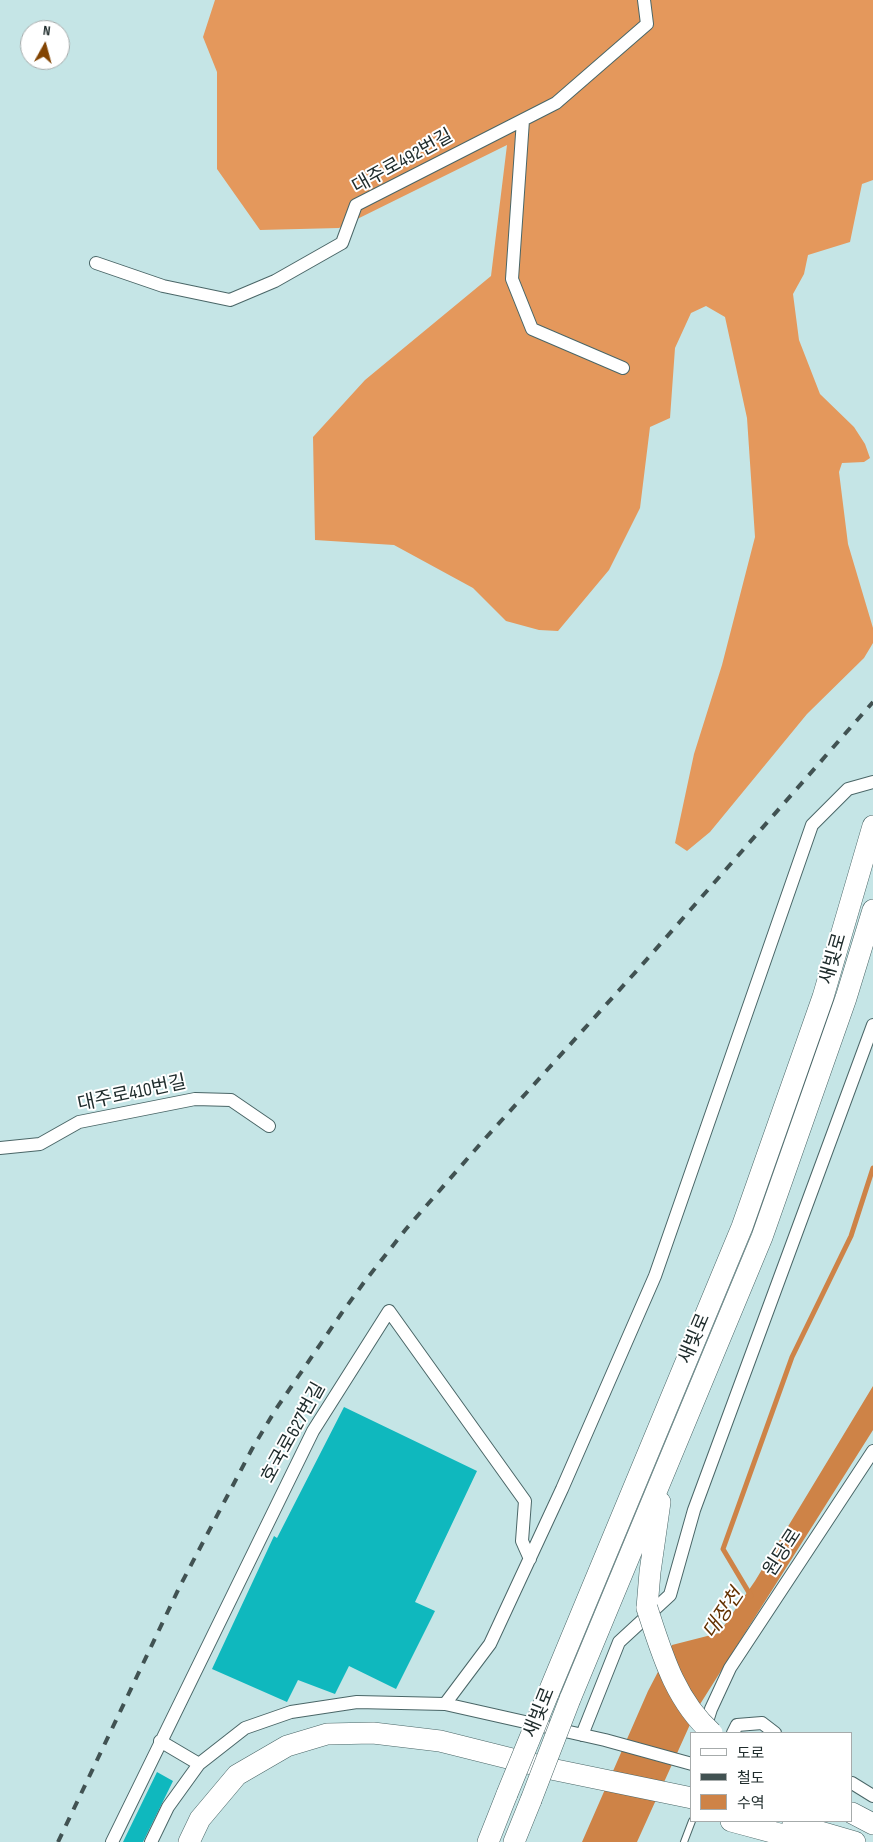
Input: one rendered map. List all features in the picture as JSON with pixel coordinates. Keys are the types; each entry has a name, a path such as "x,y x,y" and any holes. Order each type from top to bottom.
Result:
{"highway":[{"name":"새빛로","path":"488,1842 742,1227 823,997 873,826"},
{"name":"새빛로","path":"514,1842 570,1699 762,1237 846,998 873,910"},
{"path":"665,1469 650,1572 647,1608 664,1661 680,1695 703,1725 711,1732"},
{"path":"189,1842 200,1819 237,1776 287,1746 327,1734 373,1733 440,1741 555,1775 690,1811"},
{"path":"201,1842 208,1827 246,1785 290,1760 323,1748 372,1745 439,1753 690,1798"},
{"path":"853,1814 873,1824"},
{"path":"735,1822 809,1842"},
{"path":"785,1822 855,1842"}],"street":[{"name":"대주로492번길","path":"96,264 163,286 230,300 274,281 342,243 356,205 556,103 647,24 644,0"},
{"path":"523,120 512,278 532,329 623,368"},
{"path":"445,1704 490,1644 562,1490 655,1276 812,825 848,789 873,782"},
{"path":"582,1735 619,1642 670,1594 697,1501 873,1025"},
{"name":"대주로410번길","path":"0,1148 40,1144 79,1122 195,1099 231,1100 269,1126"},
{"name":"호국로627번길","path":"112,1842 313,1431 389,1311 525,1501 522,1541 530,1559"},
{"name":"원당로","path":"703,1732 711,1709 730,1668 873,1450"},
{"path":"151,1842 168,1807 199,1764 245,1728 291,1712 357,1702 445,1704 605,1740 688,1762"},
{"path":"733,1732 737,1724 762,1723 774,1732"},
{"path":"160,1741 199,1764"},
{"path":"853,1784 873,1796"}],"lane":[{"path":"684,1842 692,1822"}],"shaded area":[{"path":"215,0 873,0 873,180 862,184 850,242 808,255 804,274 793,294 799,340 820,394 854,427 865,444 870,458 864,462 842,463 839,472 848,544 873,628 873,643 864,658 807,714 710,832 687,851 675,843 694,754 722,665 755,537 747,418 725,317 706,306 691,313 675,348 670,418 650,427 640,508 609,570 558,631 539,630 506,621 473,588 394,545 315,540 313,437 365,380 491,276 507,145 339,228 260,230 217,169 217,72 203,37"}],"water":[{"path":"873,1386 873,1430 697,1709 637,1842 582,1842 648,1691 672,1645 719,1633 755,1581"}],"building":[{"path":"344,1407 477,1471 415,1602 435,1611 396,1689 349,1666 335,1694 298,1680 287,1702 212,1669 274,1536 277,1538"},
{"path":"157,1772 173,1781 143,1842 123,1842"}],"waterway":[{"name":"대장천","path":"751,1596 723,1549 792,1357 851,1236 873,1168"}],"railway":[{"path":"58,1842 180,1586 252,1449 276,1409 341,1314 406,1229 873,702"}]}
